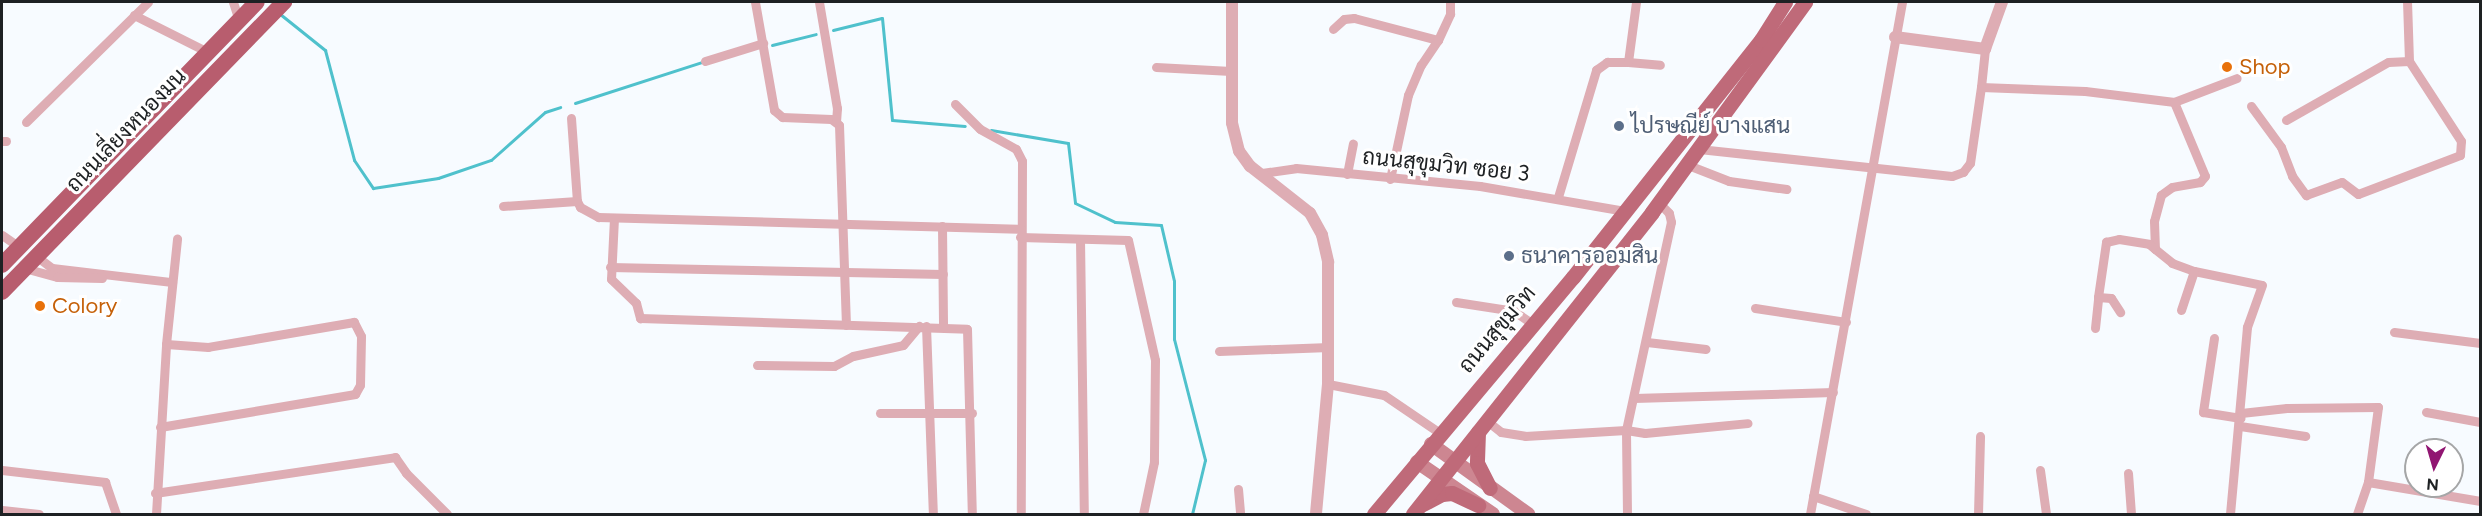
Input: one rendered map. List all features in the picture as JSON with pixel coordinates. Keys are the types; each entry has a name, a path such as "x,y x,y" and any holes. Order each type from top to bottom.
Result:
{"highway":[{"name":"ถนนเลี่ยงหนองมน","path":"2,292 284,2"},
{"name":"ถนนเลี่ยงหนองมน","path":"2,265 248,11"}],"main road":[{"name":"ถนนสุขุมวิท","path":"1374,514 1625,211 1761,40 1785,2"},
{"path":"1416,510 1659,203 1805,2"},
{"path":"1482,426 1477,463 1490,488"},
{"path":"1435,438 1453,462 1528,514"},
{"path":"1417,462 1493,514"},
{"path":"1416,510 1442,494 1452,493 1478,505"}],"street":[{"path":"26,122 148,2"},
{"path":"233,2 248,11"},
{"path":"755,2 778,114 836,122"},
{"path":"819,2 837,108 836,122 840,131 846,325"},
{"path":"1232,2 1232,123 1239,152 1250,166 1262,173 1310,213 1322,235 1328,262 1328,384 1316,514"},
{"path":"1390,179 1408,95 1421,65 1438,40 1450,14 1450,2"},
{"path":"1628,62 1636,2"},
{"path":"1810,514 1902,2"},
{"path":"1699,148 1952,176 1963,172 1970,163 1985,49 2002,2"},
{"path":"2252,106 2281,147 2301,192 2311,195 2342,182 2358,194 2460,155 2461,141 2409,61 2407,2"},
{"path":"134,15 208,52"},
{"path":"1333,29 1344,19 1354,18 1438,40"},
{"path":"1895,37 1985,49"},
{"path":"705,61 763,43"},
{"path":"2286,120 2388,62 2409,61"},
{"path":"1558,197 1596,70 1607,62 1660,65"},
{"path":"1156,67 1231,71"},
{"path":"1981,87 2085,92 2174,102 2237,78"},
{"path":"2155,249 2154,220 2161,195 2172,187 2200,182 2205,176 2174,102"},
{"path":"955,104 980,129 1016,149 1022,160 1021,514"},
{"path":"572,118 577,201 588,213 614,218 942,226 1080,239 1128,240 1137,265 1155,360 1154,462 1143,514"},
{"path":"1347,174 1353,144"},
{"path":"1688,165 1729,182 1786,189"},
{"name":"ถนนสุขุมวิท ซอย 3","path":"1262,173 1296,168 1558,197 1625,211"},
{"path":"503,206 577,201"},
{"path":"1627,514 1626,430 1647,342 1671,222 1669,213 1659,203"},
{"path":"614,218 611,279 636,303 640,318 943,326 962,327 969,332 972,514"},
{"path":"942,226 943,326"},
{"path":"2,235 19,247"},
{"path":"156,514 155,494 166,344 177,239"},
{"path":"1080,239 1084,514"},
{"path":"2095,328 2106,242 2119,239 2149,244 2172,263 2194,271 2262,285 2247,327 2241,419 2230,514"},
{"path":"36,256 52,268 116,278"},
{"path":"610,267 943,274"},
{"path":"24,268 57,277 172,282"},
{"path":"2181,310 2194,271"},
{"path":"2098,297 2111,298 2120,312"},
{"path":"1456,302 1514,311 1531,323"},
{"path":"1755,308 1846,322"},
{"path":"160,427 355,394 360,385 361,336 354,322 208,347 166,344"},
{"path":"757,364 834,366 853,356 903,345 923,326"},
{"path":"923,326 933,514"},
{"path":"2394,332 2481,343"},
{"path":"2214,338 2203,412 2241,419 2305,436"},
{"path":"1647,342 1706,349"},
{"path":"1219,351 1329,347"},
{"path":"1328,384 1384,395 1435,438"},
{"path":"1634,399 1833,392"},
{"path":"2241,419 2287,408 2378,407 2368,482 2357,514"},
{"path":"2426,412 2481,422"},
{"path":"880,413 972,413"},
{"path":"1482,426 1519,436 1626,430 1646,433 1748,423"},
{"path":"1977,514 1980,436"},
{"path":"155,494 395,457 406,473 446,514"},
{"path":"2,470 105,482 116,514"},
{"path":"2040,470 2046,514"},
{"path":"2128,473 2131,514"},
{"path":"2368,482 2481,501"},
{"path":"1238,489 1240,514"},
{"path":"1813,496 1866,514"},
{"path":"2,510 39,514"}],"waterway":[{"path":"280,14 325,50 354,160 373,188 438,178 491,160 545,112 560,107"},
{"path":"833,30 882,18 892,120 965,126"},
{"path":"772,45 816,34"},
{"path":"575,103 702,62"},
{"path":"991,130 1068,143 1075,203 1115,222 1161,225 1174,281 1174,339 1205,460 1192,514"}],"place":[{"name":"Shop","path":"2227,67"},
{"name":"ไปรษณีย์ บางแสน","path":"1619,126"},
{"name":"ธนาคารออมสิน","path":"1509,256"},
{"name":"Colory","path":"40,306"}]}
